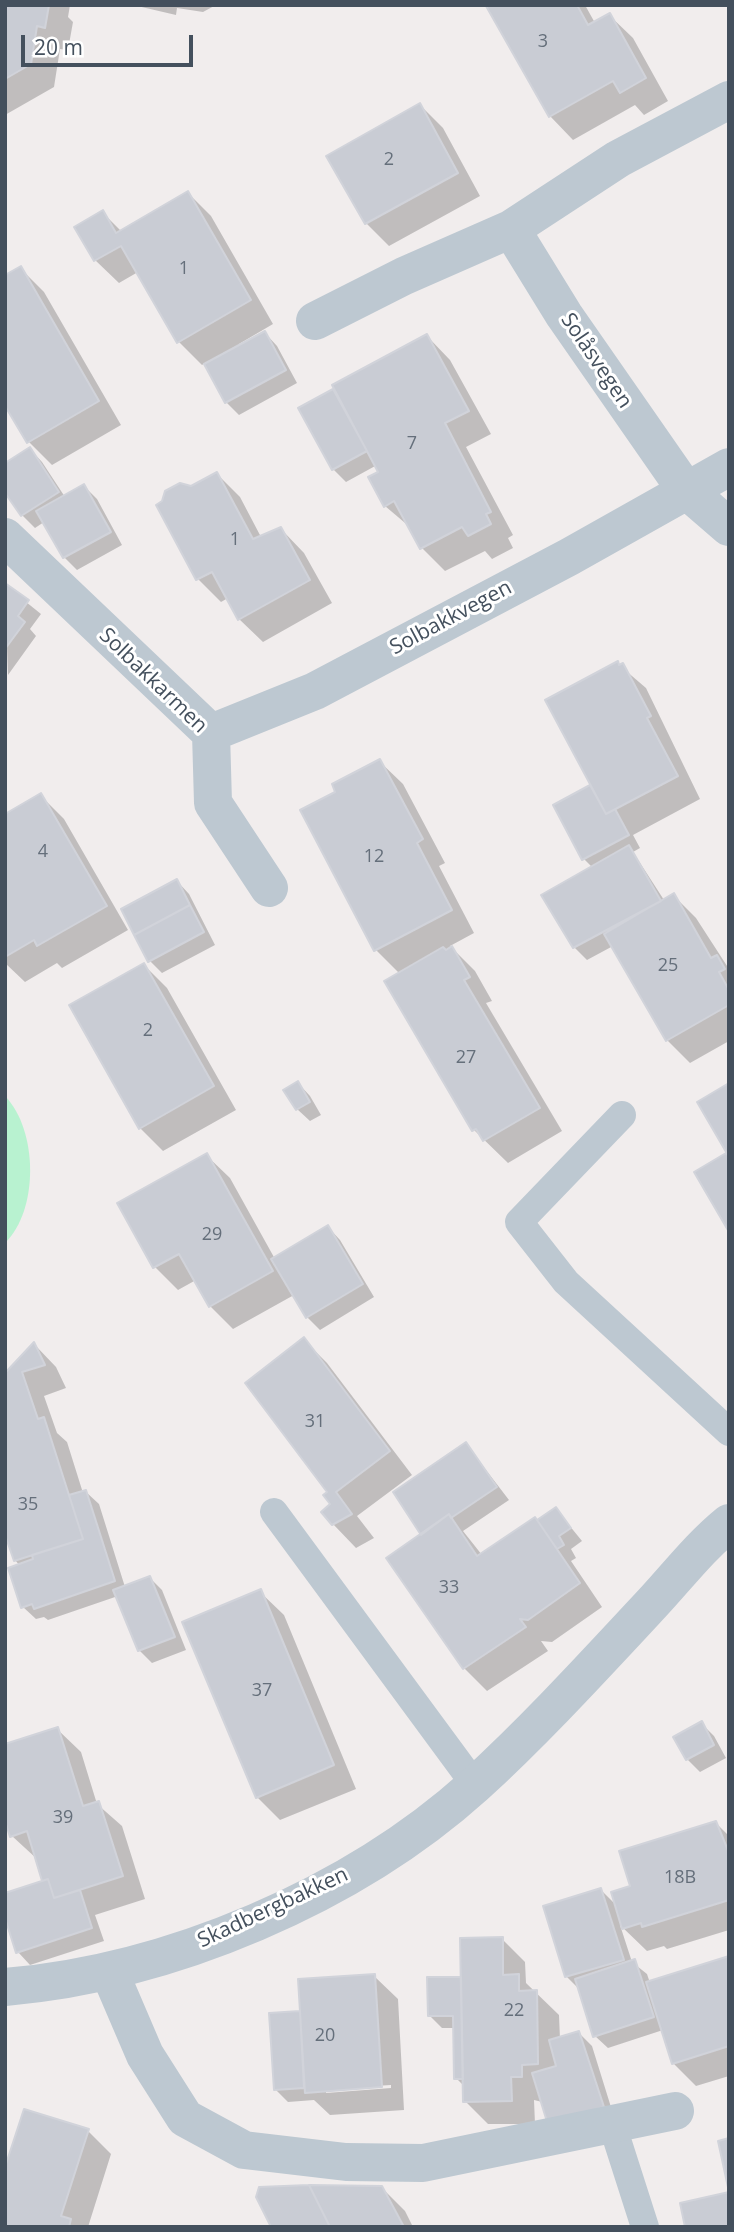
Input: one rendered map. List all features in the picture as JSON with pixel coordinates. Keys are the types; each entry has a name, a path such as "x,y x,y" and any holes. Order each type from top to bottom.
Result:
{"street":[{"path":"315,321 404,276 511,229 618,159 729,100"},
{"name":"Solåsvegen","path":"511,229 564,315 685,489"},
{"name":"Solbakkvegen","path":"211,733 315,691 569,557 685,489 729,467"},
{"path":"685,489 729,527"},
{"name":"Solbakkarmen","path":"5,537 211,733 213,803 269,888"},
{"name":"Skadbergbakken","path":"5,1987 109,1971 219,1937 314,1893 404,1844 475,1785 729,1523"},
{"path":"109,1971 145,2055 185,2118 244,2150 346,2162 423,2163 675,2111"}],"lane":[{"path":"622,1115 519,1222 566,1282 729,1432"},
{"path":"274,1512 475,1785"},
{"path":"612,2124 645,2227"}],"green space":[{"path":"5,1096 24,1129 30,1170 24,1211 16,1229 5,1243"}],"building":[{"path":"5,5 49,5 45,28 37,26 31,64 5,79"},
{"path":"577,5 588,25 610,13 646,78 620,93 613,81 549,117 486,6"},
{"path":"420,103 458,173 365,224 326,156"},
{"path":"188,191 251,300 177,343 121,246 94,261 74,227 103,210 116,233"},
{"path":"21,266 99,401 27,443 5,406 5,275"},
{"path":"265,331 286,370 225,403 204,364"},
{"path":"427,334 469,411 445,423 491,512 486,514 491,524 468,536 462,527 420,549 394,501 384,507 368,477 378,472 332,385"},
{"path":"333,389 367,451 332,470 298,408"},
{"path":"30,447 59,492 21,516 5,493 5,463"},
{"path":"217,472 253,539 281,527 310,580 238,620 212,572 196,580 156,505 162,501 165,491 180,483 191,486"},
{"path":"84,484 111,532 63,558 36,511"},
{"path":"5,583 29,600 18,616 25,622 5,649"},
{"path":"618,661 619,665 623,663 651,716 647,718 678,776 606,814 545,700"},
{"path":"380,759 423,839 417,843 452,910 374,951 300,810 335,792 332,784"},
{"path":"590,785 606,814 615,809 629,835 582,860 553,805"},
{"path":"41,793 107,906 37,946 34,940 5,957 5,814"},
{"path":"629,845 661,901 573,948 541,895"},
{"path":"177,879 190,905 134,935 121,909"},
{"path":"674,893 711,958 717,955 725,969 719,972 729,990 729,1005 666,1041 604,934"},
{"path":"190,905 204,932 148,962 134,935"},
{"path":"452,946 470,977 464,980 540,1108 483,1141 476,1129 472,1131 384,981 443,947 446,950"},
{"path":"144,963 214,1086 139,1129 69,1005"},
{"path":"298,1081 310,1102 296,1110 283,1090"},
{"path":"729,1083 729,1157 697,1102"},
{"path":"207,1153 273,1271 209,1307 179,1254 153,1268 117,1203"},
{"path":"726,1153 729,1157 729,1232 694,1172"},
{"path":"328,1225 363,1284 306,1318 271,1259"},
{"path":"304,1337 390,1451 336,1492 352,1514 332,1525 321,1512 330,1504 323,1495 327,1492 245,1383"},
{"path":"34,1342 45,1365 22,1372 38,1419 44,1417 83,1539 14,1561 5,1535 5,1373"},
{"path":"466,1442 497,1487 451,1518 449,1514 421,1535 393,1492"},
{"path":"86,1490 115,1581 34,1609 32,1604 21,1608 8,1568 33,1559 32,1555 83,1539 69,1495"},
{"path":"556,1507 571,1528 559,1536 564,1545 557,1549 537,1520"},
{"path":"449,1514 477,1556 535,1517 580,1583 528,1620 520,1619 526,1627 463,1669 386,1558"},
{"path":"150,1576 175,1637 138,1651 113,1590"},
{"path":"261,1589 334,1765 256,1798 182,1622"},
{"path":"702,1721 714,1745 686,1760 673,1737"},
{"path":"58,1727 83,1806 99,1801 123,1876 54,1898 48,1879 42,1881 27,1831 10,1837 5,1821 5,1744"},
{"path":"716,1821 729,1853 729,1900 642,1927 641,1923 622,1929 611,1892 630,1886 619,1851"},
{"path":"48,1879 54,1898 80,1890 92,1928 16,1953 5,1918 5,1893"},
{"path":"601,1888 624,1960 565,1977 543,1906"},
{"path":"503,1937 503,1975 519,1974 519,1991 537,1990 538,2064 522,2065 522,2077 511,2077 512,2101 463,2102 460,1938"},
{"path":"729,1956 729,2046 672,2064 646,1982"},
{"path":"635,1959 654,2017 593,2037 575,1979"},
{"path":"375,1974 382,2087 305,2093 298,1979"},
{"path":"427,1977 461,1977 463,2079 454,2079 453,2016 428,2016"},
{"path":"300,2011 304,2088 274,2090 269,2013"},
{"path":"579,2031 604,2107 548,2125 532,2073 556,2066 549,2040"},
{"path":"24,2109 89,2129 61,2216 71,2219 69,2227 5,2227 5,2167"},
{"path":"729,2138 729,2192 718,2141"},
{"path":"309,2185 382,2186 404,2227 330,2227"},
{"path":"309,2185 330,2227 271,2227 256,2197 259,2187"},
{"path":"729,2192 729,2227 685,2227 680,2203"}]}
